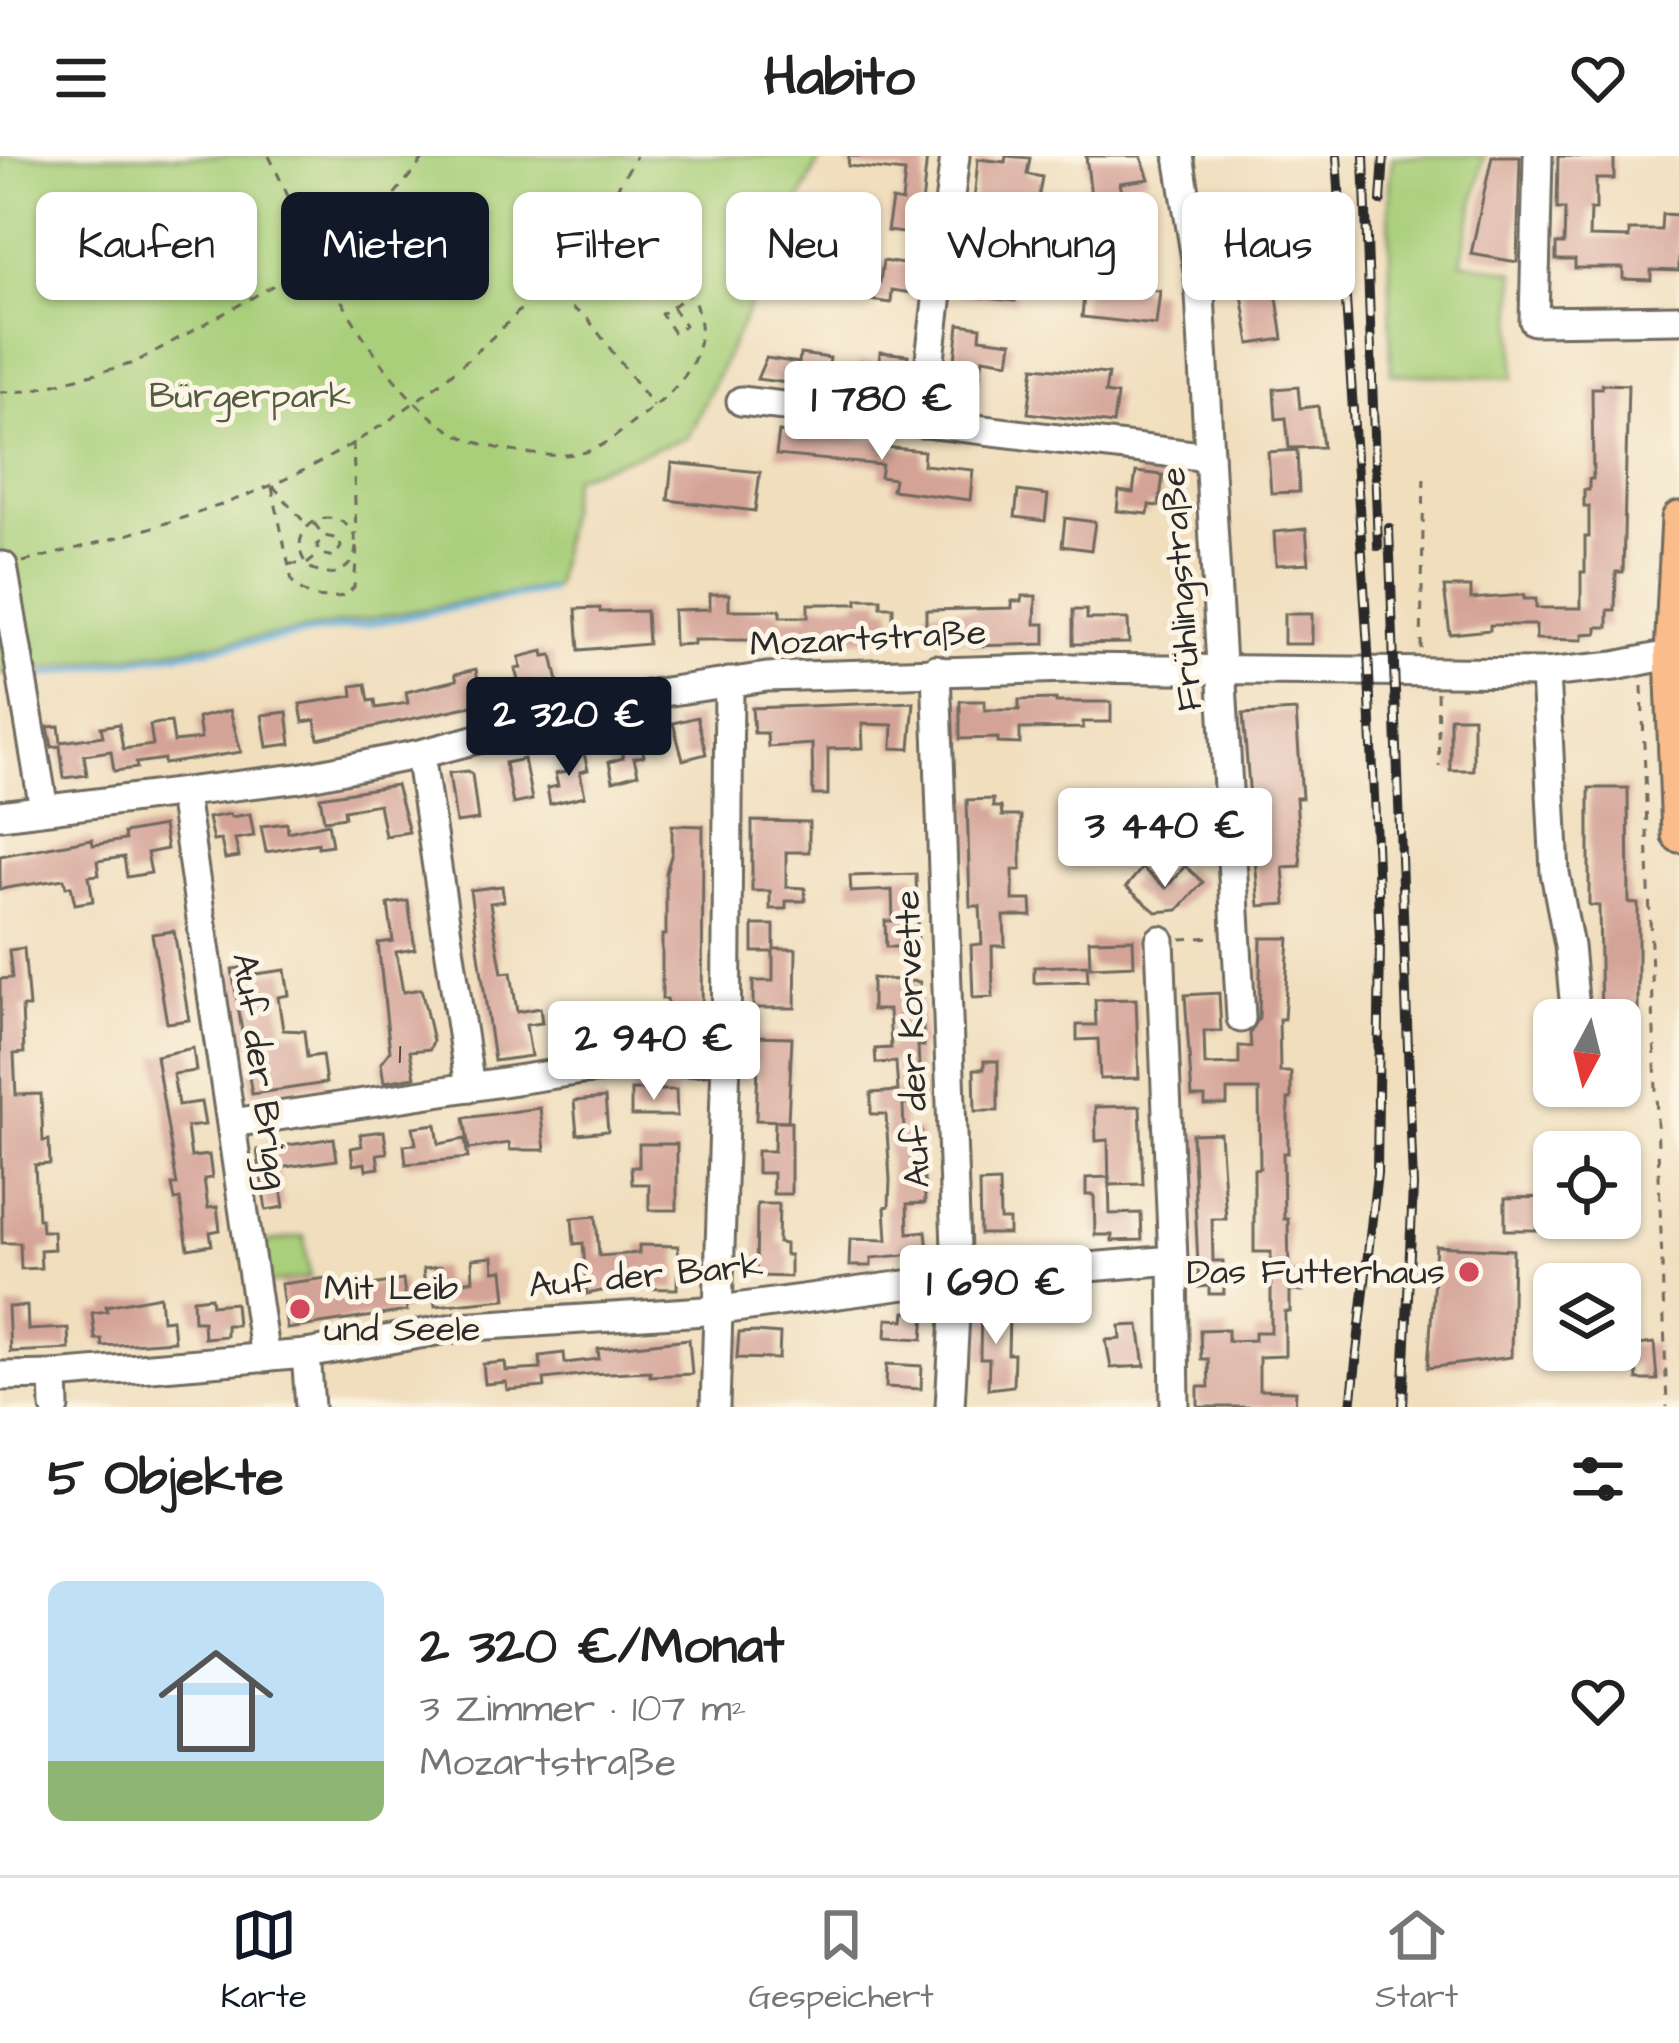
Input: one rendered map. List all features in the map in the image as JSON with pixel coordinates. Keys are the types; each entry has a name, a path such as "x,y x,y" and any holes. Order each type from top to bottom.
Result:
{"main road":[{"path":"1679,519 1664,656 1679,835"}],"street":[{"path":"922,423 955,156"},
{"name":"Frühlingstraße","path":"1179,156 1199,277 1241,1018"},
{"path":"1538,156 1534,321 1679,319"},
{"path":"741,401 1209,457"},
{"path":"2,566 44,809"},
{"name":"Mozartstraße","path":"0,815 183,795 420,754 651,694 814,673 936,669 1545,673 1664,656"},
{"name":"Auf der Korvette","path":"936,669 957,1278 950,1407"},
{"path":"1545,673 1555,873 1570,946 1574,999"},
{"path":"715,1407 726,1058 729,682"},
{"path":"420,754 470,1087"},
{"name":"Auf der Brigg","path":"183,795 265,1358"},
{"path":"1160,940 1175,1407"},
{"path":"232,1123 581,1070 726,1058"},
{"name":"Auf der Bark","path":"0,1376 306,1354 459,1327 720,1310 957,1278 1173,1260"},
{"path":"306,1354 310,1407"},
{"path":"54,1375 55,1407"}],"path":[{"path":"269,156 287,192"},
{"path":"396,192 426,156"},
{"path":"617,192 636,156"},
{"path":"0,392 29,391 134,363 281,281"},
{"path":"343,300 362,334 414,403 456,434 506,449 562,454 587,451 655,407 682,382 699,348 701,320 691,300"},
{"path":"2,566 161,526 272,485 414,403 508,324 529,300"},
{"path":"562,300 588,319 655,407"},
{"path":"671,307 681,300"},
{"path":"272,485 292,581 313,598 345,596 354,587 356,551 353,440"},
{"path":"1424,471 1429,672 1439,766"},
{"path":"272,485 323,536 339,539"},
{"path":"307,564 300,542 310,524 333,518 353,532 356,540"},
{"path":"332,535 333,518"},
{"path":"339,539 353,532"},
{"path":"323,536 317,545 326,559 340,551 356,551"},
{"path":"339,539 340,551"},
{"path":"288,564 307,564 325,574 343,570 356,551"},
{"path":"307,564 319,554"},
{"path":"334,557 343,570"},
{"path":"325,574 326,559"},
{"path":"1664,656 1666,1407"},
{"path":"1160,940 1239,936"}],"green space":[{"name":"Bürgerpark","path":"0,156 821,156 804,192 726,192 726,300 753,300 688,437 572,477 555,586 281,634 0,675"},
{"path":"1393,156 1484,156 1461,262 1515,272 1514,378 1391,374 1389,183"},
{"path":"304,1236 310,1277 266,1284 260,1243"}],"building":[{"path":"849,156 927,156 923,192 905,192 905,233 887,231 892,200 902,202 905,172 848,166"},
{"path":"1006,156 1030,158 1027,174 1042,177 1039,192 975,192 978,159 1005,162"},
{"path":"1086,156 1141,156 1149,179 1120,183 1122,192 1090,192"},
{"path":"1492,156 1520,156 1517,262 1471,254"},
{"path":"1558,156 1614,158 1614,179 1596,179 1596,210 1590,210 1589,237 1629,238 1629,230 1661,230 1662,214 1679,215 1679,271 1651,270 1651,280 1623,279 1623,268 1575,268 1575,260 1556,260 1556,244 1564,244 1565,209 1557,209"},
{"path":"883,261 905,264 905,292 892,290 891,303 869,300 881,300"},
{"path":"1160,291 1156,325 1082,317 1084,300 1158,300"},
{"path":"1243,300 1277,300 1283,339 1250,344"},
{"path":"959,324 981,327 980,338 1012,342 1009,362 983,358 975,408 950,404"},
{"path":"880,352 908,355 905,380 898,379 895,398 855,393 859,361 879,363"},
{"path":"800,354 830,358 826,383 757,379 766,358 799,363"},
{"path":"1034,367 1108,374 1105,393 1117,395 1113,424 1028,413"},
{"path":"1602,384 1628,385 1623,572 1616,572 1615,610 1608,610 1608,627 1583,634 1583,640 1536,639 1536,625 1490,625 1490,630 1450,634 1444,587 1471,587 1471,599 1524,595 1524,599 1536,599 1536,608 1581,608 1581,572 1585,572 1585,537 1589,537 1584,490 1589,490 1589,479 1593,479 1592,388 1602,388"},
{"path":"1298,387 1300,408 1318,406 1323,447 1289,448 1286,418 1276,419 1274,389"},
{"path":"779,432 817,438 818,433 846,436 885,442 884,447 924,451 923,465 973,470 970,500 892,490 894,479 880,477 882,465 776,455"},
{"path":"1297,450 1299,492 1271,493 1268,452"},
{"path":"672,463 760,472 755,511 668,500"},
{"path":"1136,472 1163,475 1159,506 1149,505 1148,514 1117,511 1119,491 1133,493"},
{"path":"1018,491 1048,495 1045,521 1015,517"},
{"path":"1065,518 1095,522 1091,550 1062,546"},
{"path":"1306,529 1309,563 1276,565 1274,532"},
{"path":"710,594 729,594 729,610 780,610 780,617 808,617 808,604 881,599 881,607 893,607 893,640 694,640 694,644 674,645 673,610 710,609"},
{"path":"1022,596 1036,596 1035,624 1045,624 1045,644 971,646 971,639 926,639 926,610 1012,608 1012,601 1022,601"},
{"path":"600,608 600,612 646,611 648,644 579,650 576,609"},
{"path":"1073,610 1087,610 1087,619 1128,619 1129,643 1073,644"},
{"path":"1284,614 1312,614 1312,644 1284,644"},
{"path":"543,651 544,656 552,655 558,682 540,686 541,691 318,739 315,720 303,722 300,704 353,696 352,686 366,684 369,701 375,700 376,708 408,703 406,692 457,680 455,674 476,669 479,685 518,680 519,657"},
{"path":"1019,700 1111,702 1111,722 1083,722 1083,728 1020,729 1020,744 998,743 998,738 960,739 960,701 985,701 985,710 1019,710"},
{"path":"914,702 910,749 892,748 893,725 862,724 863,748 828,749 828,795 813,795 812,744 768,747 767,733 754,733 752,708"},
{"path":"230,710 241,752 164,764 164,759 136,763 137,768 114,771 111,751 84,755 87,775 64,778 60,746 52,747 48,727 59,726 61,742 103,736 101,727 119,724 123,749 153,745 150,725 160,723 171,722 174,742 201,739 198,718"},
{"path":"1296,711 1301,866 1283,867 1286,904 1259,906 1243,714"},
{"path":"287,712 291,744 267,747 262,715"},
{"path":"697,717 706,754 683,760 673,723"},
{"path":"1450,717 1473,717 1473,770 1450,770"},
{"path":"638,732 644,756 634,758 638,774 613,781 609,762 623,758 618,737"},
{"path":"583,750 588,770 580,772 585,796 550,804 547,788 558,786 555,774 566,772 562,753"},
{"path":"524,759 532,800 513,804 505,763"},
{"path":"468,771 478,820 456,823 449,773"},
{"path":"396,785 409,832 385,836 379,804 344,810 345,817 324,820 320,797"},
{"path":"1589,788 1628,788 1629,903 1638,904 1638,999 1601,999 1599,906 1589,905"},
{"path":"1184,793 1184,804 1211,802 1213,841 1126,851 1124,814 1164,812 1163,794"},
{"path":"993,799 993,807 1001,807 1002,816 1021,816 1021,870 1013,870 1013,900 1031,900 1032,916 1004,916 1005,946 992,946 993,997 973,998 971,945 982,944 980,906 970,906 967,800"},
{"path":"250,814 254,836 235,839 239,857 225,859 221,840 213,841 208,818"},
{"path":"752,821 809,822 809,852 786,852 786,887 805,888 805,901 786,901 786,909 770,909 770,891 752,891"},
{"path":"287,823 288,832 328,823 332,845 266,852 261,826"},
{"path":"672,825 703,826 702,1032 668,1033 667,999 662,999 662,935 666,935"},
{"path":"163,826 167,849 147,853 151,873 127,877 124,857 97,861 99,875 89,876 93,901 75,904 64,879 0,889 0,856 92,839 93,845 125,840 124,833"},
{"path":"1185,866 1203,882 1178,910 1156,912 1126,887 1142,868 1166,888"},
{"path":"916,874 918,947 886,947 885,921 893,921 892,890 851,892 850,876"},
{"path":"502,886 504,901 490,903 502,973 511,972 517,1012 540,1008 542,1023 526,1025 531,1056 494,1061 470,890"},
{"path":"408,901 415,949 396,952 403,992 421,989 433,1041 430,1049 410,1051 415,1077 384,1082 381,1063 390,1051 378,943 393,941 388,904"},
{"path":"753,925 774,925 774,949 796,949 795,1008 753,1008 753,981 773,981 773,952 753,952"},
{"path":"174,931 189,1020 167,1023 152,934"},
{"path":"1261,938 1289,938 1284,1019 1279,1019 1280,1072 1291,1072 1288,1153 1283,1153 1284,1219 1288,1219 1289,1271 1303,1271 1303,1291 1290,1291 1285,1356 1259,1357 1259,1390 1296,1391 1295,1407 1198,1407 1198,1387 1209,1387 1200,1330 1228,1329 1228,1341 1255,1340 1255,1332 1271,1332 1271,1252 1254,1252 1259,1090 1227,1090 1227,1105 1205,1105 1205,1097 1192,1097 1185,995 1219,993 1221,1031 1204,1031 1205,1065 1239,1064 1239,1046 1251,1047 1250,1033 1259,1018"},
{"path":"1133,939 1134,965 1090,967 1089,940"},
{"path":"24,948 29,1007 22,1007 24,1053 14,1054 16,1095 41,1094 43,1141 49,1140 50,1164 35,1165 38,1219 42,1231 53,1231 54,1249 40,1250 41,1268 21,1269 20,1243 2,1243 0,979 12,978 9,950"},
{"path":"1087,965 1088,981 1034,983 1034,967"},
{"path":"255,966 256,974 285,970 289,995 278,997 283,1030 304,1031 307,1057 322,1055 326,1083 252,1094 248,1071 260,1069 256,1043 244,1044 232,969"},
{"path":"872,978 920,982 924,1046 918,1046 920,1086 925,1086 926,1102 903,1104 904,1131 921,1130 922,1152 912,1152 912,1180 924,1179 925,1203 907,1204 908,1233 926,1231 928,1253 871,1258 871,1266 849,1266 850,1239 887,1240 886,1114 871,1114 871,1093 898,1091 896,1062 876,1063 875,1049 891,1048 889,1010 872,1010"},
{"path":"1136,999 1139,1078 1100,1079 1098,1039 1077,1040 1077,1025 1096,1025 1095,1000"},
{"path":"753,1036 792,1037 788,1121 756,1120 758,1063 753,1063"},
{"path":"193,1048 196,1071 173,1074 178,1105 201,1102 205,1125 187,1127 191,1157 209,1155 212,1178 204,1179 208,1208 217,1207 220,1230 210,1232 212,1245 188,1249 180,1199 175,1200 172,1185 177,1185 156,1056"},
{"path":"984,1061 998,1061 998,1111 975,1111 974,1069 984,1069"},
{"path":"631,1090 676,1090 677,1116 631,1116"},
{"path":"605,1098 608,1131 577,1134 574,1101"},
{"path":"1140,1106 1143,1184 1109,1185 1108,1140 1096,1141 1095,1107"},
{"path":"540,1108 545,1150 510,1150 509,1143 469,1149 464,1118"},
{"path":"775,1121 791,1121 791,1194 773,1194 773,1173 757,1173 757,1151 774,1151"},
{"path":"436,1124 439,1144 465,1139 468,1158 406,1164 404,1145 416,1144 413,1127"},
{"path":"384,1131 387,1153 377,1154 379,1168 353,1165 351,1148 362,1146 360,1134"},
{"path":"1220,1133 1226,1219 1212,1219 1213,1261 1223,1261 1224,1294 1209,1294 1209,1286 1199,1287 1192,1134"},
{"path":"334,1138 337,1160 278,1168 284,1207 266,1210 257,1150"},
{"path":"639,1144 677,1144 677,1210 649,1210 649,1184 632,1184 631,1167 639,1167"},
{"path":"1109,1177 1110,1214 1141,1213 1142,1240 1112,1241 1112,1235 1095,1235 1094,1195 1086,1195 1086,1178"},
{"path":"999,1182 1000,1220 1009,1220 1009,1234 980,1234 979,1183"},
{"path":"1533,1197 1533,1230 1505,1230 1505,1198"},
{"path":"757,1204 779,1204 778,1243 785,1244 785,1255 790,1255 790,1277 756,1276"},
{"path":"596,1216 599,1256 639,1253 639,1245 678,1246 677,1289 616,1288 587,1294 583,1243 574,1244 572,1218"},
{"path":"1436,1246 1513,1250 1511,1357 1428,1368"},
{"path":"493,1257 494,1271 503,1270 506,1299 435,1306 433,1286 425,1287 423,1269 441,1267 443,1284 473,1280 472,1259"},
{"path":"327,1278 329,1292 403,1280 407,1311 287,1329 281,1284"},
{"path":"160,1296 162,1320 172,1319 174,1341 102,1346 101,1339 95,1339 92,1313"},
{"path":"211,1297 212,1305 235,1303 237,1325 226,1325 226,1336 204,1338 203,1321 194,1321 193,1299"},
{"path":"981,1305 1003,1307 1002,1317 1009,1317 1013,1386 988,1389 989,1359 980,1359"},
{"path":"27,1306 28,1330 68,1328 69,1349 10,1352 8,1307"},
{"path":"905,1312 925,1313 923,1339 886,1337 887,1319 904,1320"},
{"path":"1139,1325 1145,1366 1111,1368 1106,1340 1121,1339 1120,1326"},
{"path":"739,1333 780,1334 779,1359 737,1358"},
{"path":"689,1339 692,1374 589,1374 544,1379 545,1387 507,1390 506,1382 485,1384 483,1364 505,1362 506,1371 541,1369 540,1356 564,1353 565,1363 599,1359 598,1349"},
{"path":"1654,1343 1657,1380 1637,1380 1641,1345"},
{"path":"887,1364 922,1366 921,1389 886,1387"}],"waterway":[{"path":"35,676 363,625 550,590"}],"railway":[{"path":"1337,156 1368,650 1380,941 1377,1173 1351,1407"},
{"path":"1364,156 1378,546"},
{"path":"1381,201 1384,156"},
{"path":"1389,528 1413,1186 1403,1407"}],"place":[{"name":"Das Futterhaus","path":"1469,1272"},
{"name":"Mit Leib und Seele","path":"300,1309"}]}
